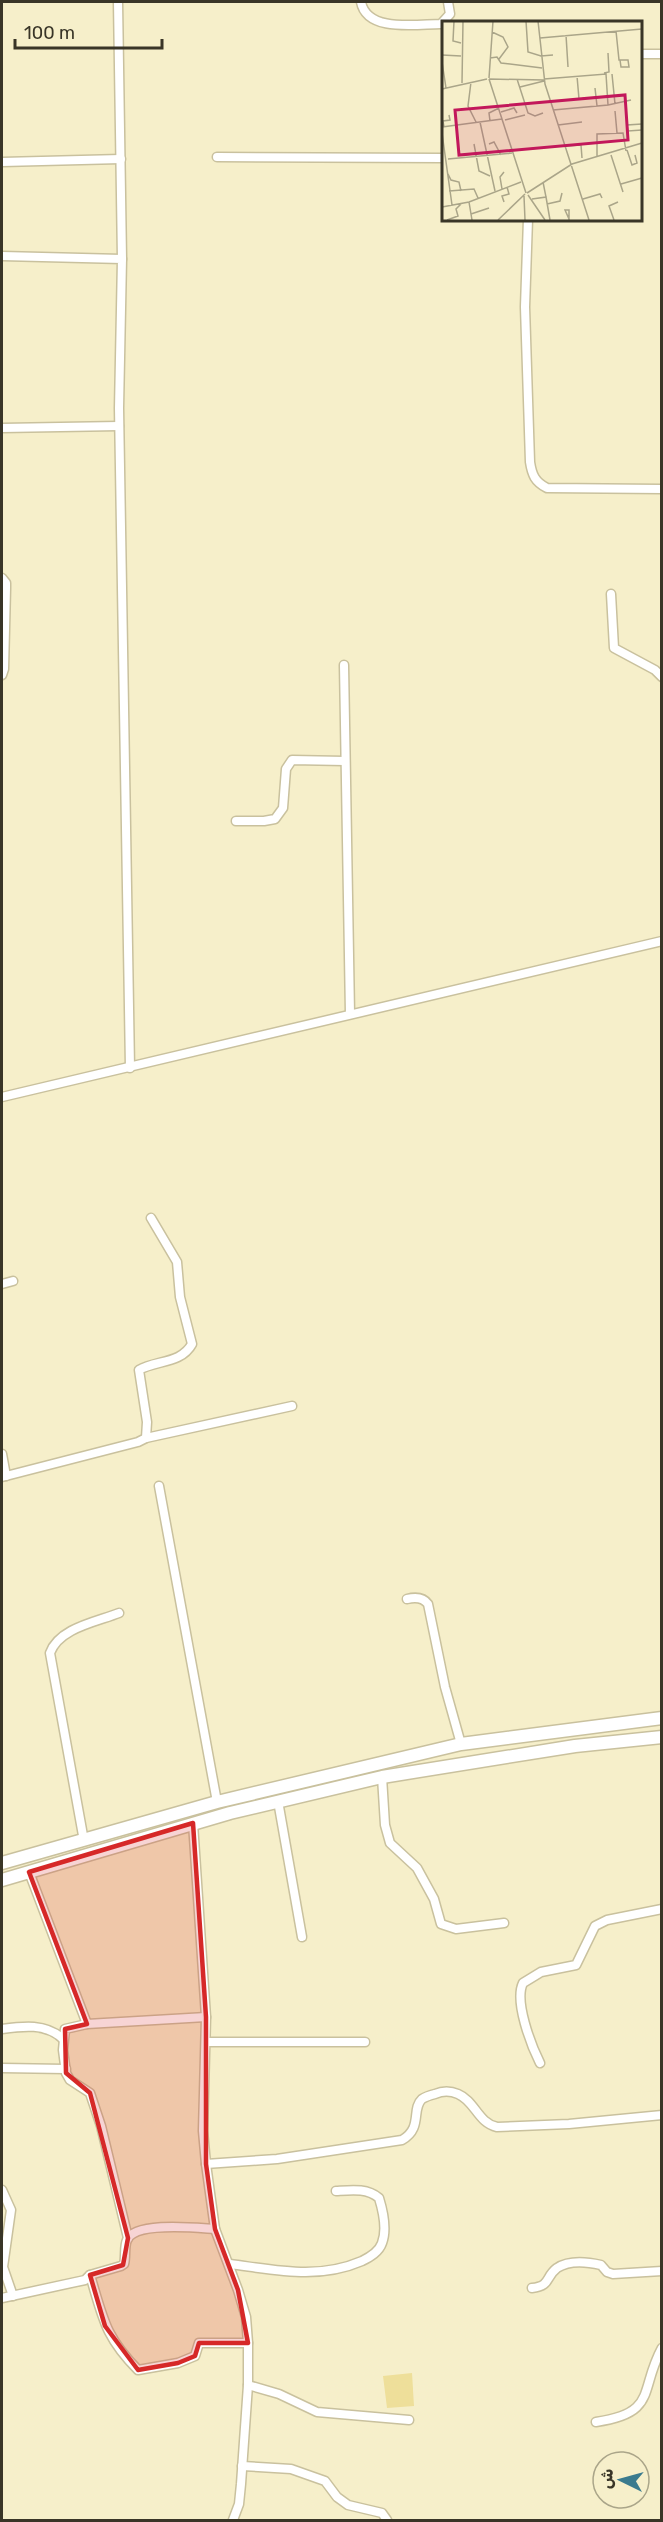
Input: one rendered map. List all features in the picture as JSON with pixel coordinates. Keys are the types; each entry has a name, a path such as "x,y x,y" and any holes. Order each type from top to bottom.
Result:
{"main road":[{"path":"2,1863 217,1802 461,1744 662,1718"},
{"path":"2,1880 278,1801 382,1776 575,1746 662,1737"}],"street":[{"path":"118,2 122,259 119,426 130,1068"},
{"path":"361,2 363,11 368,17 384,23 442,23"},
{"path":"444,21 450,14 448,2"},
{"path":"642,54 662,54"},
{"path":"217,157 442,158"},
{"path":"2,162 120,159"},
{"path":"528,220 525,308 530,462 535,479 538,484 547,488 662,489"},
{"path":"2,256 122,259"},
{"path":"2,428 119,426"},
{"path":"2,578 6,583 6,588 2,675"},
{"path":"611,594 614,648 617,652 647,665 662,677"},
{"path":"344,665 350,1014"},
{"path":"236,821 275,819 283,808 286,769 292,760 345,761"},
{"path":"2,1097 662,941"},
{"path":"146,1438 147,1422 140,1370 172,1360 187,1352 192,1344 180,1297 177,1262 151,1218"},
{"path":"2,1284 13,1281"},
{"path":"2,1454 4,1476 146,1438 292,1406"},
{"path":"159,1486 217,1802"},
{"path":"407,1599 425,1599 428,1604 445,1687 461,1744"},
{"path":"84,1841 50,1653 54,1642 63,1635 119,1614"},
{"path":"382,1776 385,1825 390,1843 417,1868 434,1899 441,1924 456,1929 504,1923"},
{"path":"278,1801 302,1937"},
{"path":"194,1824 206,2017 203,2131 206,2164 215,2229 225,2259 230,2265 246,2317 248,2343 248,2385 239,2504 233,2520"},
{"path":"29,1872 87,2024"},
{"path":"540,2063 530,2037 522,2005 520,1993 523,1983 541,1972 576,1965 595,1926 607,1920 662,1909"},
{"path":"2,2298 85,2280 90,2275 124,2264 128,2238 101,2126 90,2093 70,2080 66,2069 63,2039 65,2029 87,2024 206,2017"},
{"path":"2,2029 16,2026 36,2027 55,2032 63,2039"},
{"path":"206,2042 365,2042"},
{"path":"2,2068 66,2069"},
{"path":"206,2164 289,2157 402,2140 410,2136 414,2128 418,2104 422,2099 440,2092 453,2092 463,2096 484,2121 490,2126 497,2127 569,2124 662,2115"},
{"path":"2,2190 11,2210 3,2267 13,2296"},
{"path":"230,2265 325,2273 348,2267 378,2252 383,2243 384,2223 379,2198 372,2192 364,2190 336,2191"},
{"path":"128,2238 135,2232 159,2227 215,2229"},
{"path":"532,2288 546,2284 556,2268 569,2263 601,2265 607,2272 613,2274 662,2271"},
{"path":"90,2275 105,2326 114,2344 138,2370 178,2363 195,2356 199,2343 248,2343"},
{"path":"596,2422 619,2417 640,2406 647,2393 662,2348"},
{"path":"248,2385 279,2394 317,2412 409,2420"},
{"path":"242,2466 291,2469 325,2481 337,2497 348,2505 382,2513 387,2520"}],"highlighted area":[{"path":"193,1823 206,2017 206,2164 215,2229 238,2290 248,2343 199,2343 195,2356 178,2363 138,2370 105,2326 90,2275 123,2265 128,2238 90,2093 66,2073 65,2029 87,2024 29,1872"}],"shaded area":[{"path":"412,2373 414,2406 387,2408 383,2376"}]}
